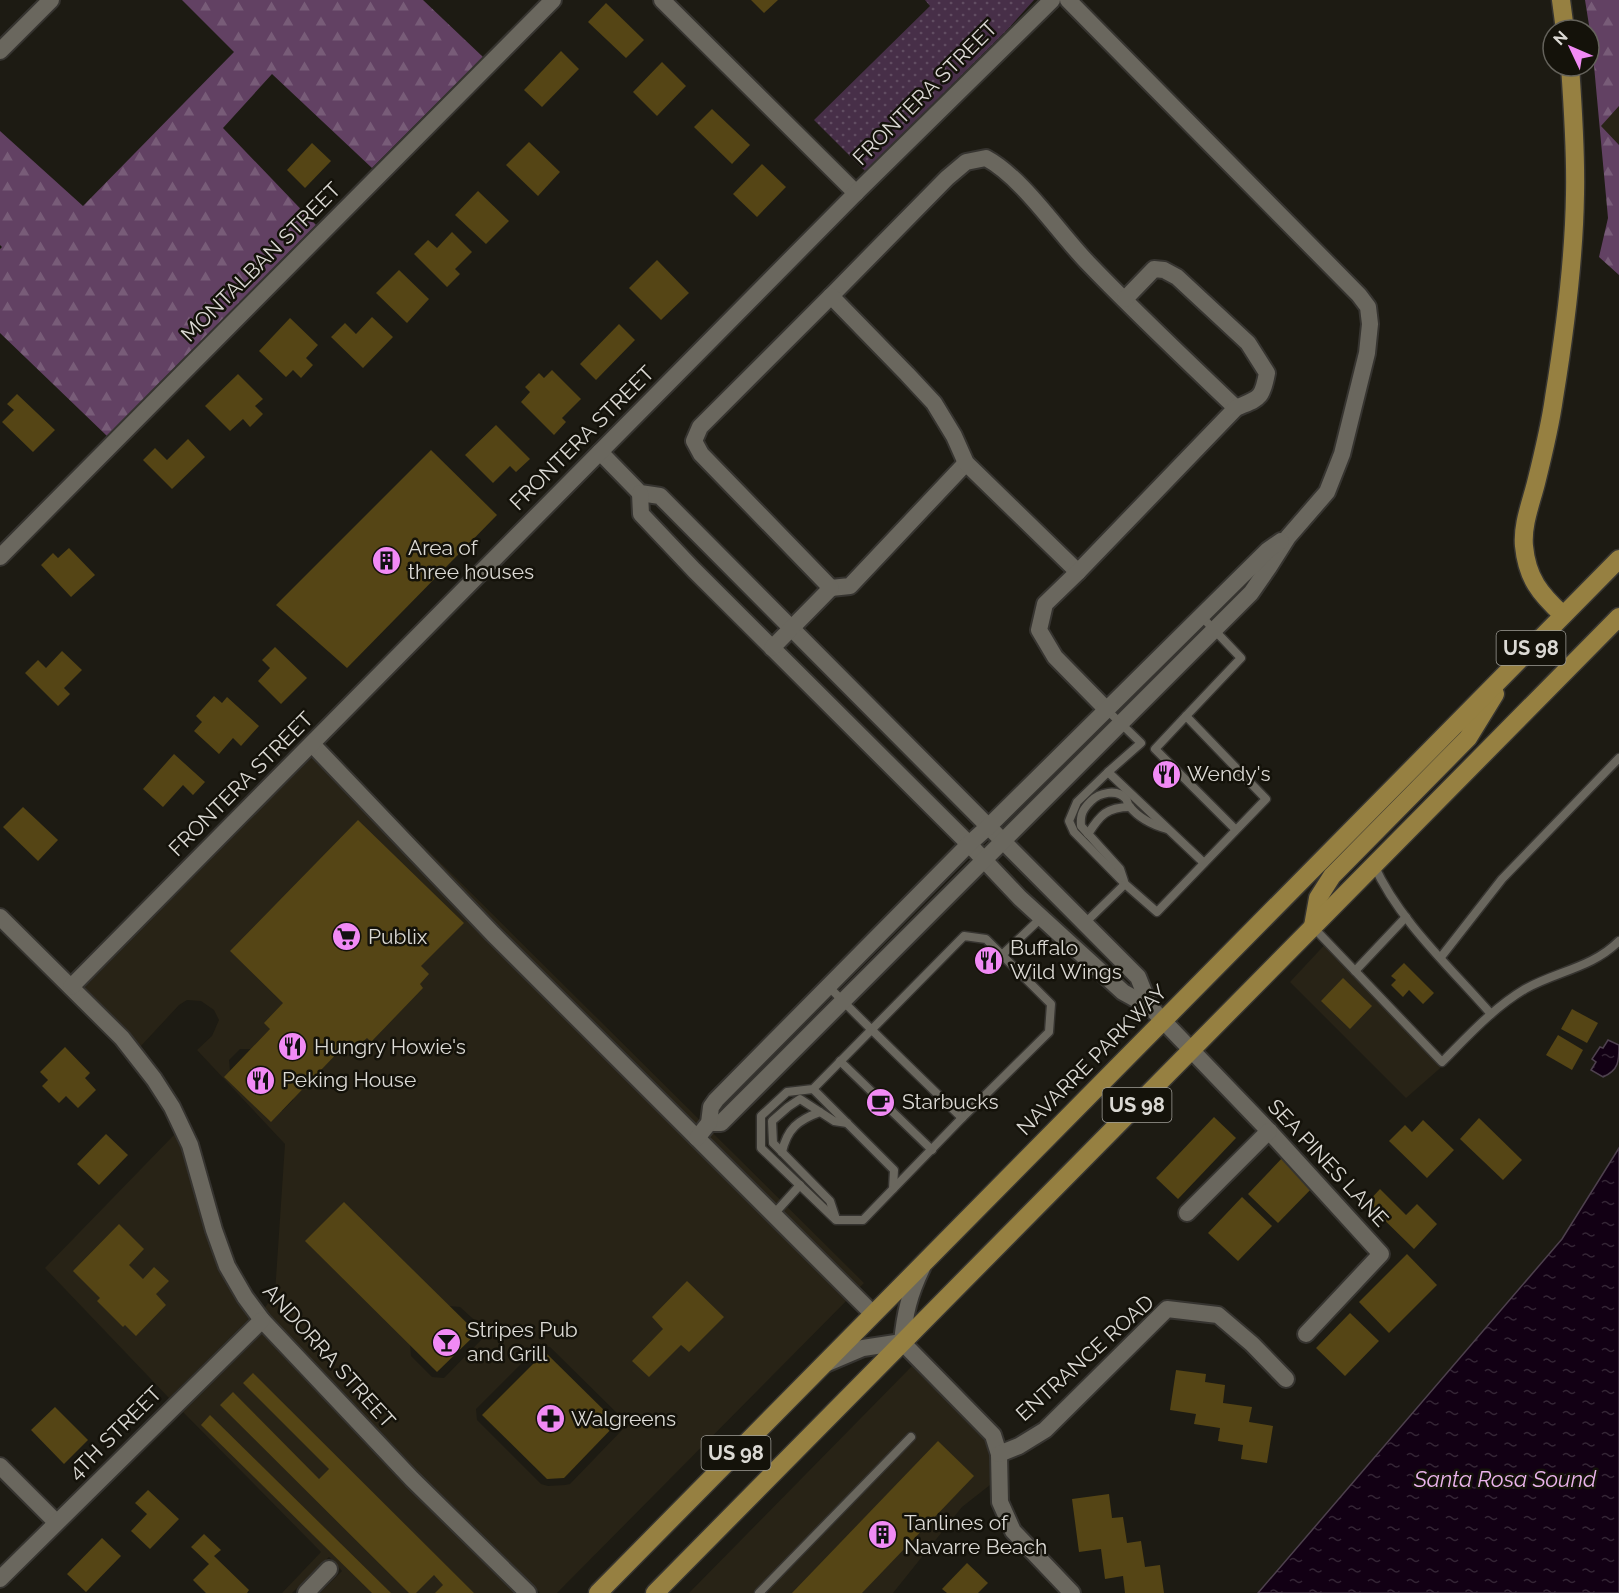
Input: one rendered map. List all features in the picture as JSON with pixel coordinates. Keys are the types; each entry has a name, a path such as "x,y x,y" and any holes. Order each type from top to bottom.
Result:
{"highway":[{"path":"1561,0 1563,18"},
{"path":"1563,615 1545,598 1531,577 1525,558 1523,532 1554,401 1568,292 1575,195 1571,78"},
{"name":"NAVARRE PARKWAY","path":"598,1593 1619,559"},
{"name":"US 98","path":"655,1593 1619,617"},
{"path":"1313,926 1318,898 1332,876 1468,738 1509,669"}],"street":[{"path":"0,51 51,0"},
{"name":"MONTALBAN STREET","path":"0,557 554,0"},
{"path":"662,0 856,194"},
{"name":"FRONTERA STREET","path":"71,987 856,194 1052,0"},
{"path":"709,1123 721,1123 1251,593 1288,537 1327,492 1342,454 1367,353 1370,324 1368,308 1359,295 1068,0"},
{"path":"831,588 700,454 694,441 700,427 966,162 986,158 996,163 1031,198 1087,262 1236,408"},
{"path":"1107,710 1055,657 1039,630 1045,604 1236,408 1259,398 1264,389 1267,373 1248,343 1177,277 1164,270 1154,269 1125,300"},
{"path":"831,296 934,404 954,436 966,463 1078,572"},
{"path":"600,452 640,493 660,496 1138,976 1150,1007"},
{"path":"772,648 831,588 850,586 966,463"},
{"path":"640,493 641,514 772,648 1041,918 1123,992 1150,1007"},
{"path":"697,1138 709,1123 711,1107 716,1100 828,987 963,838 989,826 1268,550 1288,537"},
{"path":"312,744 493,934 873,1314"},
{"name":"ANDORRA STREET","path":"0,917 122,1038 154,1079 172,1107 190,1146 214,1230 227,1266 262,1320 412,1479 528,1593"},
{"name":"SEA PINES LANE","path":"1150,1007 1269,1131 1381,1254 1306,1334"},
{"path":"1187,1213 1269,1131"},
{"path":"902,1342 905,1312 911,1291 926,1260"},
{"name":"ENTRANCE ROAD","path":"999,1454 1019,1446 1045,1430 1167,1309 1218,1315 1252,1344 1286,1379"},
{"name":"4TH STREET","path":"0,1580 262,1320"},
{"path":"822,1366 863,1348 902,1342"},
{"path":"902,1342 993,1435 999,1454 1000,1502 1013,1531 1072,1593"},
{"path":"0,1466 56,1522"},
{"path":"306,1593 329,1569"}],"lane":[{"path":"1155,749 1242,658 1201,616"},
{"path":"1107,710 1141,743 1155,749 1236,830"},
{"path":"1141,743 1077,802 1069,820 1074,832 1156,912 1266,800 1186,716"},
{"path":"1441,957 1508,872 1619,758"},
{"path":"1108,771 1204,862"},
{"path":"1125,884 1120,869 1081,826 1080,817 1083,808 1095,797 1106,793 1118,793 1125,798 1130,807 1151,824 1169,829"},
{"path":"1088,834 1106,812 1113,808 1130,807"},
{"path":"1374,865 1384,888 1406,917 1491,1014"},
{"path":"1085,924 1125,884"},
{"path":"1355,972 1406,917"},
{"path":"1002,955 1041,918"},
{"path":"1313,926 1442,1062 1491,1014 1513,997 1540,982 1599,958 1619,941"},
{"path":"964,936 986,939 1002,955 1051,1004 1049,1032 863,1220 836,1220 761,1148 761,1116 787,1092 813,1089 964,936"},
{"path":"828,987 962,1118"},
{"path":"840,1060 932,1150"},
{"path":"813,1089 894,1170 893,1189"},
{"path":"836,1220 830,1201 773,1143 772,1121 800,1099 834,1121 848,1123"},
{"path":"782,1152 785,1137 802,1118 820,1112"},
{"path":"774,1214 800,1185"},
{"path":"759,1593 911,1437"}],"shaded area":[{"path":"925,0 1034,0 1008,29 865,171 814,120 930,6"},
{"path":"1619,106 1619,145 1600,126"},
{"path":"323,746 864,1283 557,1593 540,1593 418,1473 279,1328 264,1309 275,1293 285,1144 197,1050 212,1036 219,1020 214,1010 201,1001 187,1000 179,1005 140,1047 84,988","holes":["240,1049 251,1049 292,1089 293,1100 282,1111 271,1110 230,1071 229,1060","449,1306 460,1307 482,1327 483,1338 444,1378 432,1377 411,1356 410,1345","539,1346 550,1347 622,1418 623,1429 570,1484 548,1486 541,1484 477,1420 476,1409"]},
{"path":"1331,938 1446,1063 1406,1098 1290,982"},
{"path":"175,1134 219,1268 237,1301 250,1318 169,1398 45,1268"},
{"path":"262,1334 406,1485 516,1593 320,1593 342,1571 329,1557 292,1593 282,1593 321,1552 183,1412"},
{"path":"913,1365 986,1442 989,1454 990,1485 962,1507 893,1593 689,1593"}],"green space":[{"path":"182,0 423,0 483,57 372,168 272,74 223,128 316,225 107,436 0,333 0,249 2,247 0,245 0,131 83,206 234,52"},
{"path":"1585,0 1619,0 1619,106 1601,126 1619,145 1619,275 1599,257 1608,218 1595,78 1601,78 1601,18 1588,18"}],"water":[{"path":"1608,1040 1619,1045 1618,1060 1615,1068 1603,1077 1591,1070 1596,1062 1592,1059"},
{"name":"Santa Rosa Sound","path":"1619,1148 1619,1593 1258,1593 1562,1239"}],"building":[{"path":"751,0 778,0 764,13"},
{"path":"606,3 644,40 626,58 588,22"},
{"path":"561,51 579,69 542,107 524,90"},
{"path":"662,62 686,86 657,116 633,92"},
{"path":"712,109 750,145 732,164 694,127"},
{"path":"529,142 560,172 538,196 506,165"},
{"path":"312,143 331,161 305,188 287,170"},
{"path":"762,164 786,187 757,217 733,194"},
{"path":"478,191 509,221 486,244 455,215"},
{"path":"452,232 472,252 455,269 460,274 447,287 414,254 428,240 437,248"},
{"path":"657,260 689,293 661,320 629,288"},
{"path":"399,270 429,299 407,323 376,293"},
{"path":"372,317 393,337 363,368 331,337 345,323 356,334"},
{"path":"290,318 318,345 306,358 313,365 301,378 293,370 286,377 259,351"},
{"path":"619,324 635,340 596,380 580,364"},
{"path":"552,370 581,399 562,418 566,422 554,435 521,402 530,392 525,387 539,373 544,378"},
{"path":"238,374 263,399 255,406 263,414 250,427 243,419 230,431 205,406"},
{"path":"17,394 55,430 33,452 2,422 14,410 7,404"},
{"path":"496,425 530,459 516,472 510,466 493,483 465,455"},
{"path":"188,439 205,457 172,489 143,460 155,448 167,460"},
{"name":"Area of three houses","path":"431,450 497,515 347,668 276,605"},
{"path":"69,548 95,575 71,597 41,565 53,553 58,558"},
{"path":"275,647 307,678 281,704 258,681 270,668 262,660"},
{"path":"62,651 82,670 64,688 70,694 58,706 25,673 38,660 46,668"},
{"path":"214,696 222,703 227,697 259,726 241,746 233,738 219,754 194,731 202,722 196,716"},
{"path":"174,754 205,782 193,795 183,785 163,807 143,789"},
{"path":"23,807 58,840 38,861 3,827"},
{"name":"Publix","path":"358,820 464,923 421,966 429,974 420,984 423,988 371,1042 367,1038 353,1051 346,1044 271,1122 224,1077 270,1029 264,1023 283,1003 230,951"},
{"path":"1404,963 1434,993 1423,1004 1409,990 1403,997 1391,985 1396,980 1391,976"},
{"path":"1343,978 1372,1006 1350,1029 1321,1001"},
{"path":"1572,1009 1598,1023 1587,1043 1561,1029"},
{"path":"1558,1035 1583,1050 1572,1070 1546,1055"},
{"path":"65,1047 90,1073 85,1078 96,1090 78,1108 66,1096 59,1103 42,1086 48,1080 40,1072"},
{"path":"1214,1117 1236,1138 1178,1199 1156,1178"},
{"path":"1479,1118 1522,1160 1503,1180 1460,1139"},
{"path":"1423,1120 1454,1150 1427,1178 1389,1141 1405,1125 1412,1132"},
{"path":"106,1134 128,1155 99,1185 77,1164"},
{"path":"1284,1156 1315,1185 1278,1223 1248,1194"},
{"path":"1380,1189 1406,1215 1417,1204 1437,1224 1414,1249 1367,1203"},
{"path":"1242,1197 1272,1226 1238,1261 1208,1233"},
{"path":"344,1202 477,1333 437,1372 305,1241"},
{"path":"119,1224 144,1249 129,1265 143,1279 154,1267 169,1281 156,1294 166,1305 136,1336 125,1325 123,1327 97,1301 100,1298 73,1271"},
{"path":"1407,1254 1437,1285 1389,1333 1359,1302"},
{"path":"687,1281 724,1317 689,1352 681,1345 649,1377 632,1361 663,1329 652,1317"},
{"path":"1350,1313 1379,1341 1345,1376 1316,1348"},
{"name":"Walgreens","path":"545,1352 617,1423 564,1478 547,1479 482,1415"},
{"path":"1176,1370 1206,1374 1205,1382 1225,1385 1223,1403 1252,1407 1249,1422 1273,1426 1267,1463 1241,1459 1243,1445 1218,1441 1220,1428 1194,1424 1196,1414 1170,1410"},
{"path":"253,1373 474,1593 435,1593 443,1585 434,1575 416,1593 409,1593 220,1405 233,1392 319,1479 329,1469 243,1383"},
{"path":"55,1407 88,1440 64,1464 31,1430"},
{"path":"210,1415 391,1593 372,1593 201,1425"},
{"name":"Tanlines of Navarre Beach","path":"938,1441 974,1476 862,1593 792,1593"},
{"path":"148,1490 179,1519 150,1549 131,1531 147,1514 135,1503"},
{"path":"1109,1494 1112,1518 1123,1517 1127,1543 1141,1541 1145,1567 1160,1565 1164,1593 1125,1593 1123,1576 1105,1579 1101,1549 1079,1552 1072,1499"},
{"path":"204,1534 221,1550 214,1556 249,1590 247,1593 206,1593 193,1580 209,1564 191,1547"},
{"path":"102,1538 121,1556 86,1592 67,1574"},
{"path":"967,1563 988,1583 978,1593 947,1593 942,1589"}],"place":[{"name":"Area of three houses","path":"387,560"},
{"name":"Wendy's","path":"1166,774"},
{"name":"Publix","path":"347,937"},
{"name":"Buffalo Wild Wings","path":"989,960"},
{"name":"Hungry Howie's","path":"293,1047"},
{"name":"Peking House","path":"261,1080"},
{"name":"Starbucks","path":"881,1102"},
{"name":"Stripes Pub and Grill","path":"446,1342"},
{"name":"Walgreens","path":"550,1419"},
{"name":"Tanlines of Navarre Beach","path":"883,1535"}]}
